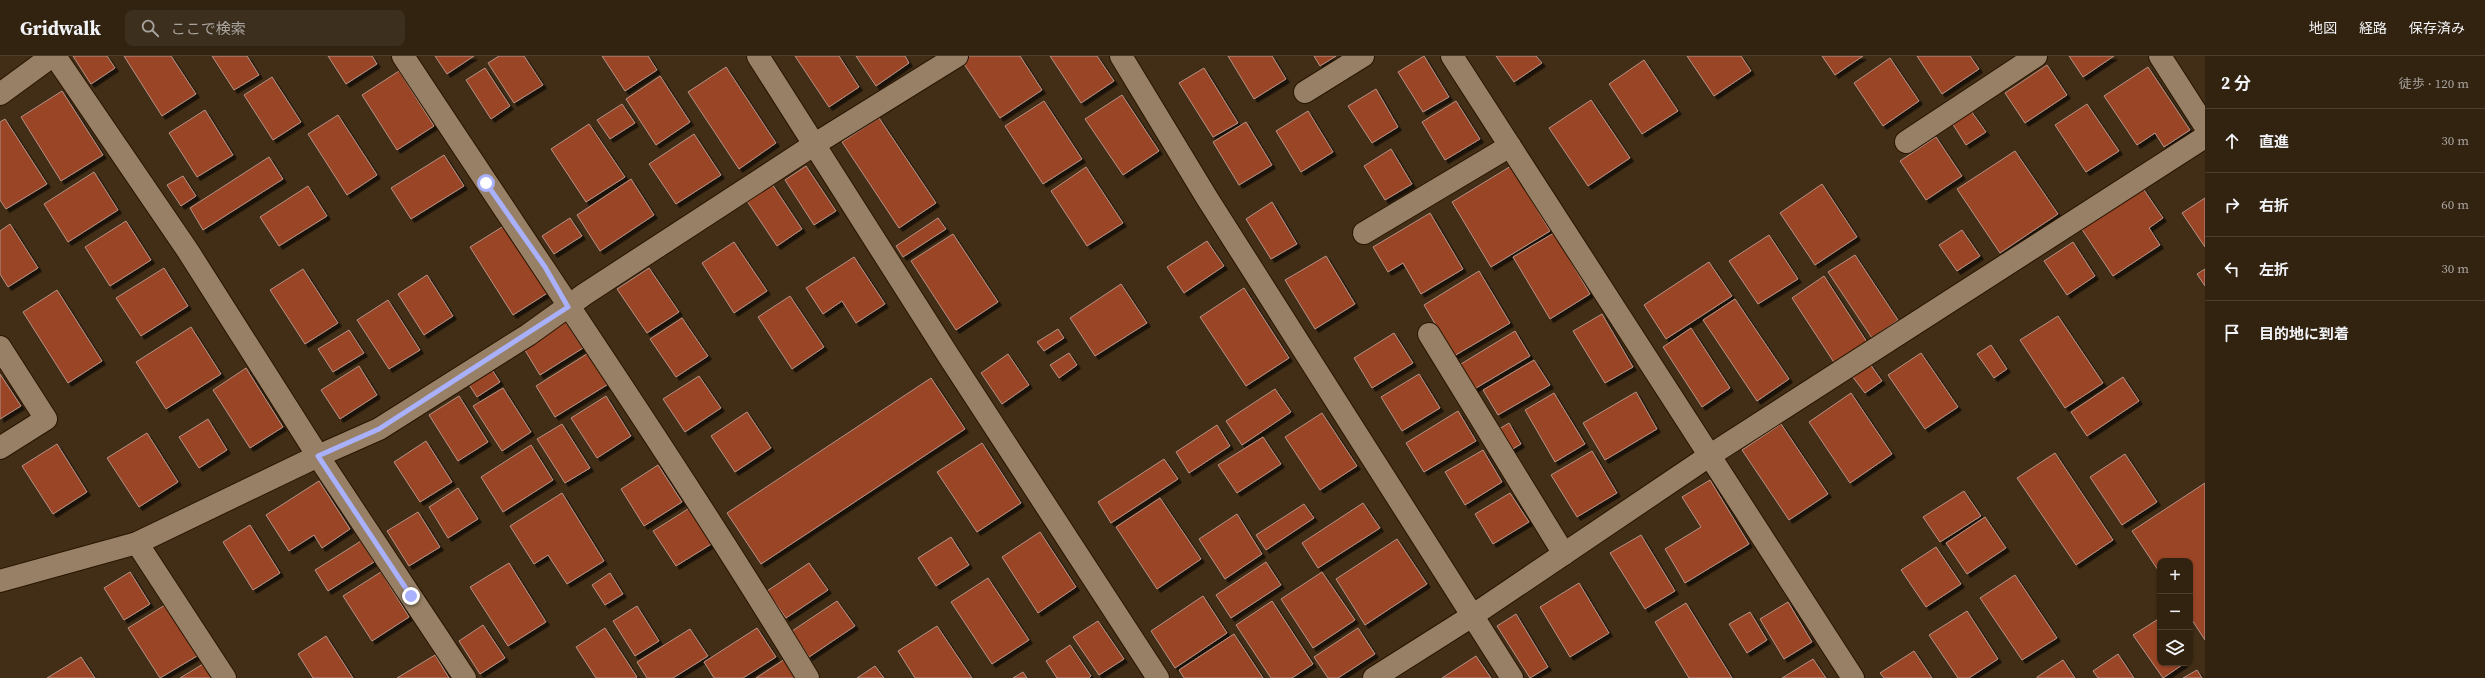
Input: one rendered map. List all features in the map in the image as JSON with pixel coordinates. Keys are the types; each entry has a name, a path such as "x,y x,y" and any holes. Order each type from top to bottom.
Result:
{"street":[{"path":"0,94 52,56"},
{"path":"55,56 188,251 318,456 465,678"},
{"path":"403,56 545,267 568,307 711,523 808,678"},
{"path":"758,56 948,355 1158,678"},
{"path":"0,581 137,543 318,456 379,429 568,307 815,144 957,56"},
{"path":"1121,56 1212,205 1512,678"},
{"path":"1304,92 1363,56"},
{"path":"1452,56 1708,456 1853,678"},
{"path":"1906,142 2036,56"},
{"path":"2160,56 2205,126"},
{"path":"1374,678 1472,616 1708,456 2205,137"},
{"path":"1364,233 1510,146"},
{"path":"1429,334 1564,554"},
{"path":"0,347 46,419 0,448"},
{"path":"137,543 225,678"}],"building":[{"path":"73,56 107,56 115,68 91,84"},
{"path":"124,56 171,56 196,94 162,116"},
{"path":"212,56 247,56 259,75 234,90"},
{"path":"328,56 372,56 377,64 346,84"},
{"path":"435,56 474,56 447,74"},
{"path":"499,56 524,56 543,85 514,103 488,63"},
{"path":"602,56 648,56 657,70 625,91"},
{"path":"795,56 839,56 859,87 829,107"},
{"path":"856,56 905,56 909,63 876,86"},
{"path":"969,56 1020,56 1042,90 1000,118 962,61"},
{"path":"1050,56 1097,56 1114,81 1081,103"},
{"path":"1228,56 1272,56 1286,79 1254,99"},
{"path":"1314,56 1336,56 1320,66"},
{"path":"1424,56 1449,97 1423,112 1398,72"},
{"path":"1496,56 1536,56 1542,63 1514,82"},
{"path":"1687,56 1741,56 1751,71 1714,96"},
{"path":"1822,56 1863,56 1835,75"},
{"path":"1917,56 1970,56 1979,69 1942,94"},
{"path":"2069,56 2114,56 2083,77"},
{"path":"1890,58 1919,101 1883,126 1854,83"},
{"path":"1644,60 1678,111 1642,134 1609,84"},
{"path":"2047,65 2067,95 2025,123 2005,93"},
{"path":"726,67 776,143 739,169 688,92"},
{"path":"2148,67 2190,130 2164,147 2155,133 2137,145 2104,96"},
{"path":"485,68 510,106 491,119 466,80"},
{"path":"1204,68 1238,123 1213,137 1179,83"},
{"path":"399,71 434,126 397,150 362,95"},
{"path":"660,76 690,122 656,145 626,99"},
{"path":"272,77 301,122 273,140 244,95"},
{"path":"1376,89 1398,127 1372,143 1348,106"},
{"path":"62,91 103,155 61,181 21,117"},
{"path":"1122,95 1159,151 1123,175 1085,119"},
{"path":"1591,100 1630,158 1588,186 1549,128"},
{"path":"1044,101 1082,159 1043,184 1005,126"},
{"path":"1456,101 1480,139 1445,160 1422,122"},
{"path":"622,104 635,123 610,139 597,120"},
{"path":"2087,104 2119,151 2086,172 2055,125"},
{"path":"205,110 233,155 197,177 169,133"},
{"path":"1308,111 1333,152 1301,172 1276,131"},
{"path":"1971,111 1986,132 1966,145 1952,123"},
{"path":"338,115 377,175 347,195 308,134"},
{"path":"879,118 936,203 899,228 842,142"},
{"path":"5,119 47,184 6,209 0,200 0,122"},
{"path":"1246,122 1272,165 1239,185 1213,142"},
{"path":"589,124 625,177 586,202 551,149"},
{"path":"694,134 721,175 676,204 649,164"},
{"path":"1936,137 1962,176 1926,200 1900,161"},
{"path":"1391,149 1412,184 1385,200 1364,166"},
{"path":"2015,151 2058,214 2000,253 1957,189"},
{"path":"444,155 464,186 411,219 391,188"},
{"path":"269,157 283,179 203,230 190,208"},
{"path":"806,166 836,211 814,225 785,180"},
{"path":"1511,166 1550,231 1491,267 1452,202"},
{"path":"1086,167 1123,223 1087,246 1051,191"},
{"path":"94,172 118,210 68,242 44,204"},
{"path":"183,176 196,196 181,206 167,185"},
{"path":"631,179 654,215 600,251 577,215"},
{"path":"772,184 802,229 777,246 747,201"},
{"path":"1822,184 1857,237 1815,265 1780,213"},
{"path":"308,186 327,216 279,246 260,217"},
{"path":"2142,187 2163,218 2149,228 2160,245 2113,276 2081,228"},
{"path":"2205,198 2205,247 2182,213"},
{"path":"1272,202 1297,244 1271,259 1246,219"},
{"path":"1430,213 1463,269 1421,294 1403,263 1388,272 1373,247"},
{"path":"570,218 582,236 554,254 542,236"},
{"path":"938,218 946,229 903,257 896,246"},
{"path":"126,221 151,260 110,286 85,247"},
{"path":"10,224 38,268 8,287 0,274 0,231"},
{"path":"507,224 549,292 513,315 470,247"},
{"path":"1962,230 1980,256 1957,271 1939,245"},
{"path":"1554,233 1590,294 1550,319 1513,257"},
{"path":"953,234 998,302 956,330 911,261"},
{"path":"1769,235 1798,279 1758,304 1729,261"},
{"path":"1207,241 1224,266 1184,293 1167,267"},
{"path":"734,242 767,291 734,313 702,263"},
{"path":"2073,242 2095,276 2067,295 2044,261"},
{"path":"1855,255 1898,320 1872,338 1828,272"},
{"path":"1326,256 1355,304 1315,329 1285,280"},
{"path":"854,257 885,304 856,323 842,301 823,314 806,288"},
{"path":"1709,262 1732,296 1666,339 1644,305"},
{"path":"164,268 188,306 141,336 116,298"},
{"path":"649,268 679,312 647,333 617,289"},
{"path":"303,269 338,323 305,344 270,290"},
{"path":"2205,269 2205,286 2197,274"},
{"path":"1479,271 1510,323 1454,356 1424,305"},
{"path":"427,275 453,316 424,335 398,294"},
{"path":"1824,276 1867,342 1835,364 1792,298"},
{"path":"1121,284 1147,323 1095,356 1070,318"},
{"path":"1244,288 1289,358 1246,386 1200,317"},
{"path":"57,290 102,361 68,383 23,312"},
{"path":"790,296 824,347 792,369 758,317"},
{"path":"1735,299 1789,379 1757,401 1703,320"},
{"path":"388,300 420,350 389,369 357,320"},
{"path":"1602,314 1633,367 1605,383 1573,331"},
{"path":"2058,316 2103,383 2065,408 2020,340"},
{"path":"682,318 708,356 676,377 650,339"},
{"path":"565,321 583,348 540,375 523,347"},
{"path":"191,327 221,374 166,409 136,362"},
{"path":"1691,328 1730,388 1702,407 1663,347"},
{"path":"1058,329 1064,338 1044,351 1037,342"},
{"path":"349,330 364,353 333,372 318,349"},
{"path":"1515,331 1530,356 1471,391 1456,367"},
{"path":"1394,333 1413,363 1372,388 1354,358"},
{"path":"1991,345 2007,369 1994,378 1977,354"},
{"path":"590,352 610,383 555,417 536,386"},
{"path":"1069,353 1077,365 1059,378 1050,365"},
{"path":"1921,353 1958,407 1925,429 1888,375"},
{"path":"1008,354 1029,385 1002,404 981,373"},
{"path":"1534,360 1550,385 1498,415 1483,390"},
{"path":"1870,364 1882,381 1865,393 1852,376"},
{"path":"489,365 500,382 477,397 466,380"},
{"path":"359,366 377,395 340,419 321,390"},
{"path":"246,368 283,427 250,448 213,390"},
{"path":"0,374 21,406 0,419"},
{"path":"1419,374 1440,408 1402,431 1381,397"},
{"path":"699,376 721,408 685,432 663,399"},
{"path":"2123,377 2139,401 2087,436 2071,412"},
{"path":"931,378 965,429 761,564 727,513"},
{"path":"503,388 531,432 502,451 473,406"},
{"path":"1275,389 1291,412 1242,445 1226,421"},
{"path":"1636,392 1657,429 1605,460 1583,423"},
{"path":"1554,393 1585,444 1555,462 1525,410"},
{"path":"1851,393 1892,454 1850,483 1809,422"},
{"path":"459,396 488,442 458,461 429,415"},
{"path":"606,396 631,436 597,458 571,418"},
{"path":"1458,411 1476,441 1424,472 1406,443"},
{"path":"747,412 771,448 735,472 711,436"},
{"path":"1322,413 1357,466 1320,490 1285,437"},
{"path":"208,419 227,450 199,468 179,437"},
{"path":"1509,423 1521,444 1511,450 1499,429"},
{"path":"562,424 590,468 565,483 537,439"},
{"path":"1781,424 1828,494 1789,520 1742,450"},
{"path":"1217,425 1230,446 1189,473 1176,452"},
{"path":"147,433 178,482 139,507 107,458"},
{"path":"1263,437 1281,464 1237,493 1218,465"},
{"path":"426,441 452,482 420,502 394,462"},
{"path":"982,443 1021,503 977,532 937,472"},
{"path":"57,444 87,492 53,514 22,466"},
{"path":"531,445 553,480 503,512 481,477"},
{"path":"1483,450 1502,482 1465,505 1445,472"},
{"path":"1592,451 1617,493 1577,517 1551,475"},
{"path":"2055,453 2113,540 2076,565 2017,478"},
{"path":"2125,454 2157,502 2122,525 2090,477"},
{"path":"1164,459 1178,479 1111,523 1098,502"},
{"path":"658,465 682,502 644,526 621,489"},
{"path":"1710,480 1749,544 1685,583 1665,549 1701,527 1682,497"},
{"path":"319,481 350,529 322,548 314,535 289,551 266,515"},
{"path":"2205,483 2205,640 2193,622 2193,558 2157,558 2157,568 2132,531"},
{"path":"458,488 478,519 448,538 429,507"},
{"path":"1964,491 1981,516 1940,542 1923,517"},
{"path":"562,493 604,561 567,584 548,555 534,564 510,526"},
{"path":"1510,493 1529,522 1493,544 1475,514"},
{"path":"1160,498 1201,559 1157,589 1116,527"},
{"path":"1363,503 1380,528 1318,568 1302,543"},
{"path":"1304,504 1314,518 1266,550 1256,535"},
{"path":"691,507 713,543 676,566 653,531"},
{"path":"418,512 440,547 409,566 387,531"},
{"path":"1237,514 1262,554 1225,579 1199,539"},
{"path":"1985,517 2006,548 1967,574 1946,543"},
{"path":"250,525 280,573 253,590 223,542"},
{"path":"1040,532 1076,587 1038,613 1002,557"},
{"path":"1641,535 1675,591 1645,609 1610,553"},
{"path":"951,537 969,565 936,586 918,558"},
{"path":"1397,539 1427,584 1365,625 1336,579"},
{"path":"361,541 374,562 328,591 315,570"},
{"path":"1936,547 1961,584 1926,607 1901,570"},
{"path":"1266,562 1281,585 1231,618 1216,595"},
{"path":"509,563 546,622 508,646 470,587"},
{"path":"809,563 828,590 786,618 767,591"},
{"path":"130,572 150,604 124,620 104,588"},
{"path":"381,572 409,617 372,641 343,596"},
{"path":"1322,572 1355,620 1313,648 1281,599"},
{"path":"610,573 623,594 605,605 592,585"},
{"path":"2015,575 2057,638 2022,660 1980,598"},
{"path":"988,578 1029,640 992,664 951,602"},
{"path":"1579,583 1609,633 1570,657 1540,607"},
{"path":"1203,596 1227,633 1175,668 1151,631"},
{"path":"837,601 855,626 809,657 792,631"},
{"path":"1272,601 1313,664 1292,678 1271,678 1236,625"},
{"path":"1788,602 1812,642 1784,659 1760,619"},
{"path":"1686,603 1732,678 1689,678 1655,622"},
{"path":"165,605 197,656 160,678 128,628"},
{"path":"637,606 659,641 635,656 613,621"},
{"path":"1967,611 1998,659 1969,678 1958,678 1929,635"},
{"path":"1750,612 1767,640 1747,653 1729,624"},
{"path":"1516,614 1548,667 1530,678 1497,626"},
{"path":"2157,620 2157,666 2181,666 2163,678 2133,635"},
{"path":"1098,621 1124,659 1099,675 1073,637"},
{"path":"483,625 505,658 480,674 459,641"},
{"path":"937,626 972,678 915,678 898,651"},
{"path":"605,628 637,677 636,678 596,678 576,647"},
{"path":"757,628 776,657 743,678 714,678 704,662"},
{"path":"1358,628 1375,654 1338,678 1328,678 1314,657"},
{"path":"690,629 708,656 673,678 647,678 637,662"},
{"path":"1234,634 1263,678 1184,678 1179,670"},
{"path":"326,636 353,678 313,678 298,654"},
{"path":"1070,645 1091,676 1089,678 1057,678 1046,661"},
{"path":"1914,651 1932,678 1884,678 1880,673"},
{"path":"2118,654 2134,678 2098,678 2093,671"},
{"path":"435,655 449,678 397,678"},
{"path":"1476,656 1491,678 1442,678"},
{"path":"81,657 95,678 47,678"},
{"path":"785,659 796,678 756,678"},
{"path":"1813,659 1826,678 1782,678"},
{"path":"2063,660 2075,678 2037,678 2037,677"},
{"path":"203,664 213,678 180,678"},
{"path":"875,666 884,678 857,678"},
{"path":"2197,670 2202,678 2183,678"},
{"path":"1023,672 1027,678 1013,678"}],"route":[{"path":"411,596 318,456 379,429 528,335 568,307 545,267 486,183"}]}
